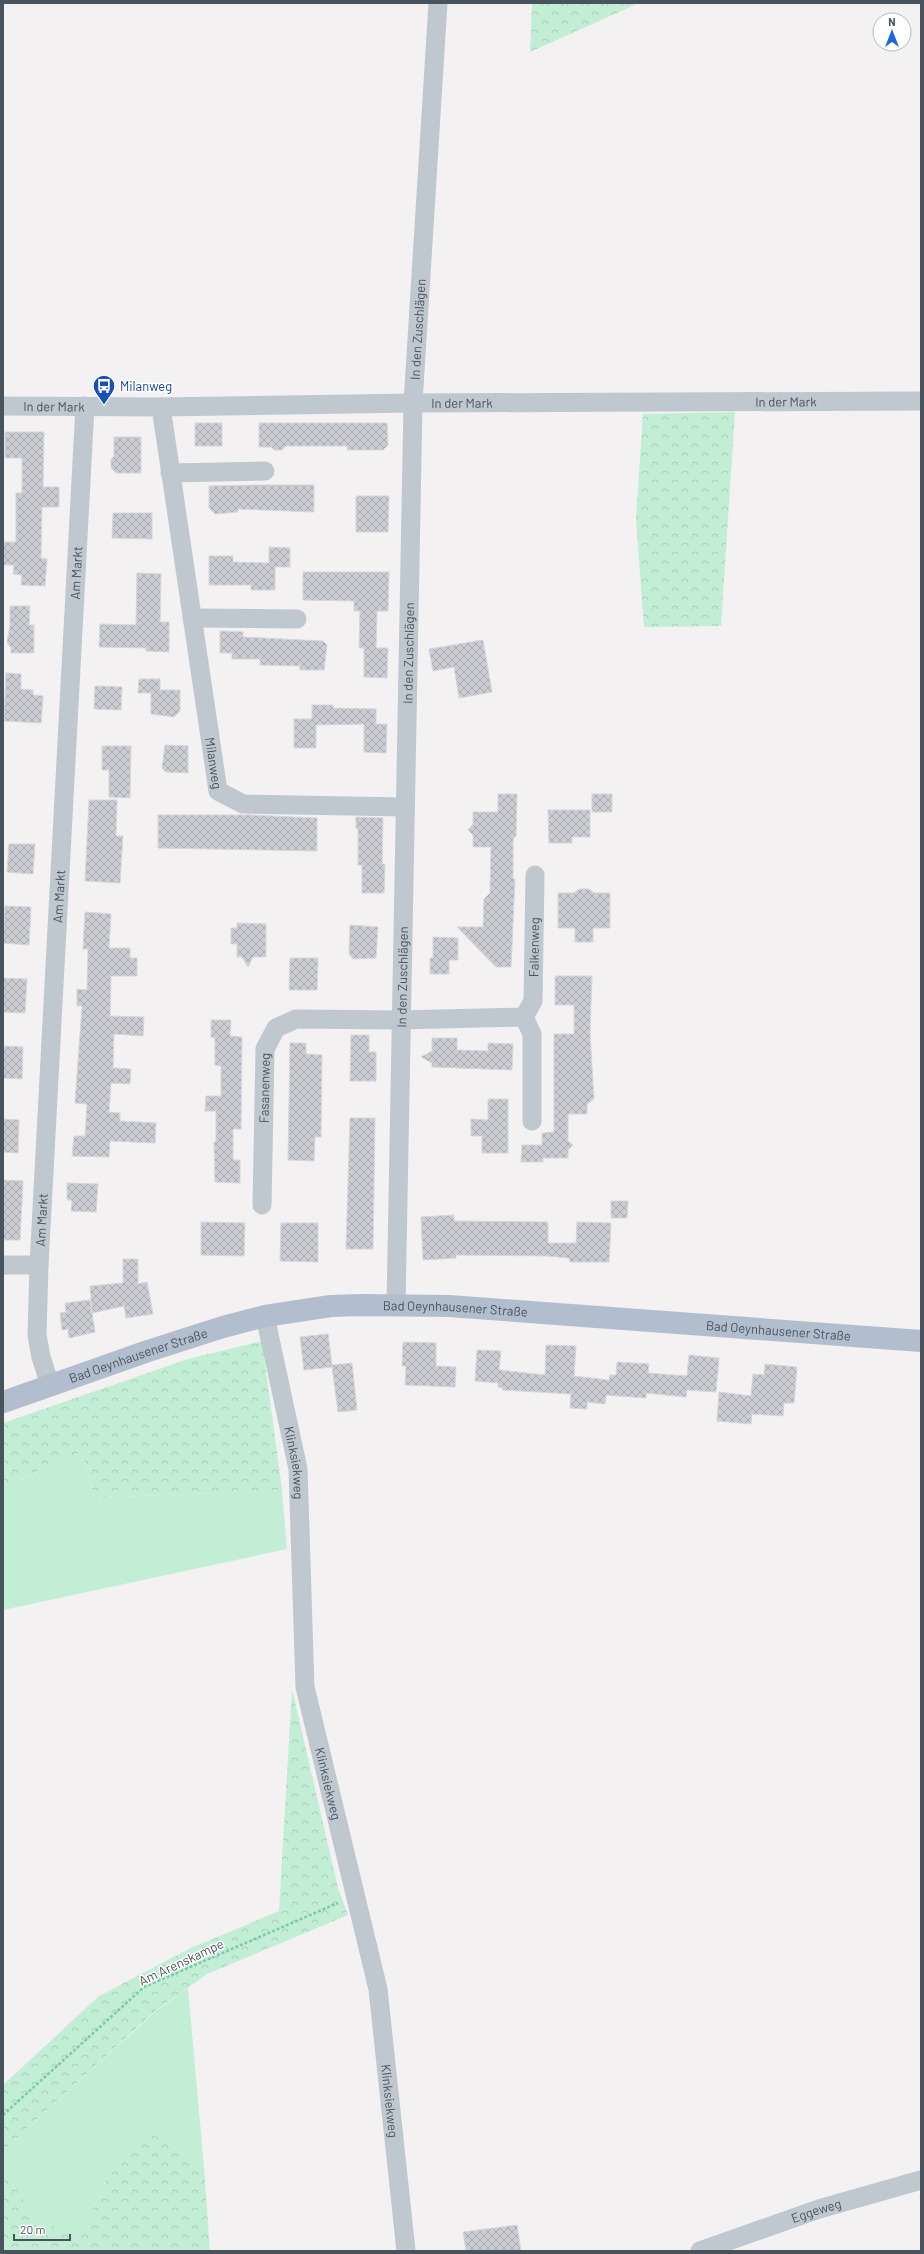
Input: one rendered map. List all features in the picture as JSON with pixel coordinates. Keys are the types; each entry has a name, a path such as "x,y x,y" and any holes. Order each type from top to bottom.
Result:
{"main road":[{"name":"Bad Oeynhausener Straße","path":"3,1402 148,1351 265,1316 331,1306 396,1304 449,1306 921,1341"}],"street":[{"name":"In den Zuschlägen","path":"396,1304 413,403 438,3"},
{"name":"In der Mark","path":"3,406 161,407 413,403 921,401"},
{"name":"Am Markt","path":"50,1385 41,1357 37,1335 39,1265 85,406"},
{"name":"Milanweg","path":"161,407 218,791 243,804 405,807"},
{"path":"170,472 265,471"},
{"path":"192,618 297,619"},
{"name":"Falkenweg","path":"524,1017 533,1001 535,875"},
{"path":"401,1020 524,1017 532,1034 532,1121"},
{"name":"Fasanenweg","path":"262,1205 265,1049 276,1028 296,1019 401,1020"},
{"path":"3,1265 39,1265"},
{"name":"Klinksiekweg","path":"265,1316 298,1469 305,1687 378,1989 406,2251"},
{"name":"Eggeweg","path":"707,2249 819,2209 921,2180"}],"path":[{"name":"Am Arenskampe","path":"3,2116 144,1987 356,1896"}],"green space":[{"path":"532,3 639,3 530,52"},
{"path":"735,412 721,626 644,627 636,519 643,414"},
{"path":"262,1341 282,1490 95,1498 81,1452 3,1487 3,1423 188,1359"},
{"path":"81,1452 95,1498 282,1490 287,1549 3,1610 3,1487"},
{"path":"292,1689 338,1888 348,1915 207,1974 154,2012 3,2151 3,2085 99,1996 191,1948 279,1911"},
{"path":"188,1988 204,2167 148,2131 107,2178 79,2241 35,2216 3,2171 3,2151 155,2012"},
{"path":"148,2131 204,2167 210,2251 3,2251 3,2171 35,2216 79,2240 107,2178"}],"building":[{"path":"195,423 222,423 222,446 195,446"},
{"path":"259,423 387,423 388,445 383,450 347,450 347,446 286,446 282,450 274,450 271,447 259,447"},
{"path":"5,432 44,432 43,487 59,487 59,507 42,507 41,558 47,559 45,586 21,585 22,575 13,574 14,565 3,565 3,542 16,542 16,493 22,493 22,458 5,458"},
{"path":"114,437 141,437 141,473 116,473 111,468 111,459 114,456"},
{"path":"314,485 314,512 238,509 238,512 215,514 209,508 209,486"},
{"path":"356,496 389,496 388,532 356,532"},
{"path":"113,513 152,513 152,539 112,538"},
{"path":"269,547 290,548 290,567 275,567 275,590 251,590 251,585 209,585 209,556 233,556 233,562 269,563"},
{"path":"303,572 389,572 388,611 377,611 376,648 388,648 387,678 364,677 364,648 359,648 360,611 354,611 354,601 303,600"},
{"path":"137,573 161,574 160,622 169,622 169,652 146,651 146,648 99,647 100,624 136,625"},
{"path":"10,606 30,606 29,625 34,625 34,653 11,653 11,648 7,642 10,625"},
{"path":"220,631 243,632 243,637 323,641 327,645 324,670 300,670 300,666 260,665 260,659 232,659 232,653 220,653"},
{"path":"483,640 492,692 459,698 454,667 433,671 429,649"},
{"path":"6,673 21,674 21,689 33,690 33,695 43,696 41,723 4,721"},
{"path":"139,679 160,679 160,690 180,690 180,711 174,717 151,714 151,693 138,693"},
{"path":"95,686 122,687 121,710 94,709"},
{"path":"312,705 333,705 333,708 376,709 376,724 387,724 386,753 364,752 364,724 316,725 316,748 294,748 294,719 312,719"},
{"path":"165,745 188,746 188,773 166,772 162,768"},
{"path":"102,746 131,746 130,798 109,797 109,770 102,770"},
{"path":"498,794 517,794 516,836 513,839 513,879 515,879 511,967 496,967 457,927 483,927 484,899 490,893 491,847 473,847 473,835 468,830 473,824 473,812 498,812"},
{"path":"592,794 612,794 612,812 592,812"},
{"path":"89,800 117,800 116,836 123,836 120,883 85,881"},
{"path":"548,810 590,810 590,837 572,837 572,843 549,843"},
{"path":"158,815 251,815 317,818 317,851 158,848"},
{"path":"356,817 383,818 382,864 385,864 384,893 362,893 362,865 358,865 358,830 356,828"},
{"path":"9,844 35,844 33,874 7,872"},
{"path":"579,889 589,889 594,893 610,893 610,928 593,928 593,942 575,942 575,928 558,928 558,893 574,893"},
{"path":"5,906 31,907 29,945 3,943"},
{"path":"85,912 111,914 109,948 130,948 130,958 137,958 137,976 111,976 110,1016 144,1017 143,1036 114,1034 113,1068 131,1069 130,1084 111,1083 109,1112 120,1113 120,1121 156,1123 155,1143 110,1141 109,1157 72,1156 74,1136 85,1136 87,1104 75,1103 82,1006 77,1006 77,989 87,990 88,949 83,949"},
{"path":"237,923 266,924 266,957 253,957 248,967 242,957 237,957 237,944 231,944 231,928 237,928"},
{"path":"350,925 378,927 376,958 353,959 349,954"},
{"path":"433,937 458,938 458,960 449,960 449,974 430,974 430,958 433,958"},
{"path":"290,958 318,958 317,990 289,990"},
{"path":"555,976 592,976 590,1034 594,1099 587,1104 587,1114 568,1114 568,1141 573,1145 568,1150 568,1158 543,1158 543,1162 521,1162 522,1145 542,1145 542,1133 554,1132 554,1034 574,1034 574,1005 555,1005"},
{"path":"3,978 27,979 25,1013 3,1012"},
{"path":"211,1020 231,1020 230,1036 242,1037 241,1129 233,1129 233,1160 240,1160 240,1183 215,1182 214,1142 216,1142 216,1111 205,1111 206,1096 221,1096 221,1066 215,1065 215,1038 211,1037"},
{"path":"351,1035 369,1035 369,1052 376,1052 376,1081 350,1081"},
{"path":"432,1038 457,1038 457,1050 488,1051 488,1043 513,1044 512,1070 432,1067 432,1063 421,1057 432,1051"},
{"path":"290,1043 306,1043 306,1054 322,1055 321,1137 315,1137 314,1161 288,1160"},
{"path":"3,1046 23,1047 22,1079 3,1078"},
{"path":"488,1099 508,1099 508,1153 482,1153 482,1136 471,1136 471,1119 488,1120"},
{"path":"350,1118 375,1118 373,1249 346,1249"},
{"path":"3,1119 19,1120 18,1153 3,1152"},
{"path":"3,1180 23,1181 20,1240 3,1240"},
{"path":"67,1183 98,1184 96,1212 71,1211 72,1200 67,1200"},
{"path":"611,1201 628,1201 627,1218 611,1218"},
{"path":"454,1215 454,1221 548,1222 548,1243 576,1243 577,1222 611,1223 609,1262 570,1262 569,1258 547,1256 456,1255 456,1258 423,1260 421,1217"},
{"path":"201,1222 245,1223 244,1256 201,1255"},
{"path":"281,1223 318,1223 318,1262 280,1261"},
{"path":"123,1259 138,1259 138,1284 147,1282 153,1314 126,1318 124,1306 92,1313 90,1286 123,1283"},
{"path":"90,1300 95,1332 69,1338 68,1329 62,1330 60,1313 66,1312 65,1303"},
{"path":"328,1334 332,1365 352,1363 357,1410 338,1412 332,1367 304,1370 300,1337"},
{"path":"403,1342 436,1343 436,1366 456,1367 455,1387 405,1385 406,1366 402,1366"},
{"path":"546,1345 576,1346 574,1376 609,1380 610,1375 616,1375 617,1362 649,1364 648,1373 687,1376 689,1355 719,1358 716,1392 687,1390 686,1397 646,1393 646,1398 606,1395 605,1404 587,1402 587,1409 570,1408 571,1394 502,1390 503,1388 498,1387 498,1383 475,1381 477,1350 501,1351 499,1370 545,1375"},
{"path":"765,1364 797,1367 794,1403 784,1403 783,1416 752,1414 751,1424 717,1421 719,1392 751,1396 753,1374 764,1375"},
{"path":"517,2225 521,2251 466,2251 463,2232"}],"place":[{"name":"Milanweg","path":"104,406"}]}
